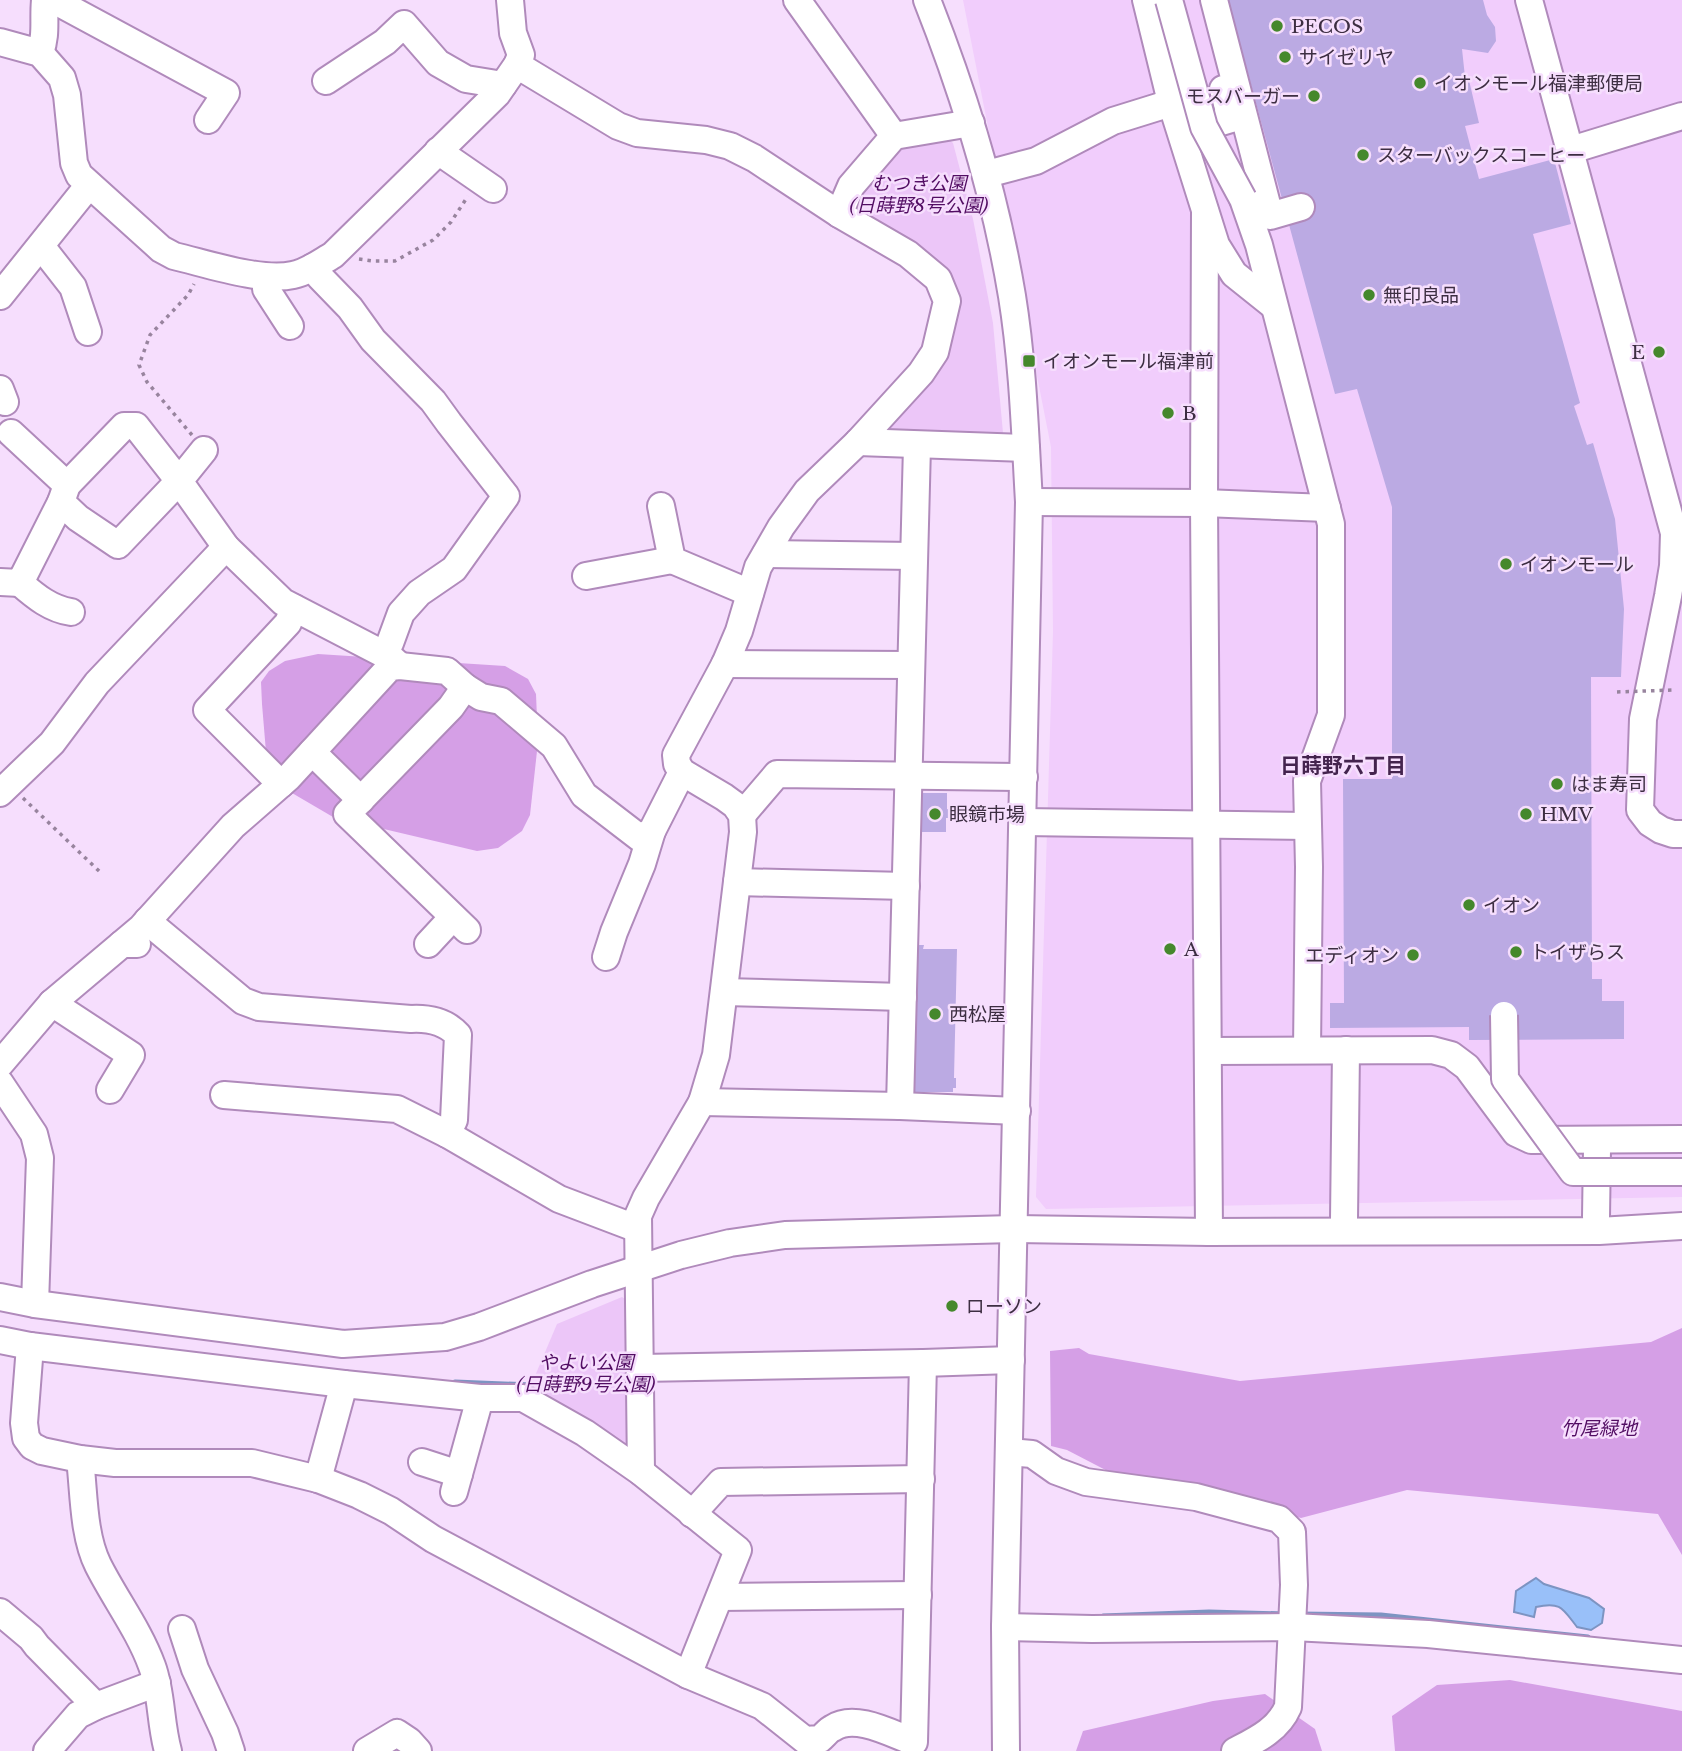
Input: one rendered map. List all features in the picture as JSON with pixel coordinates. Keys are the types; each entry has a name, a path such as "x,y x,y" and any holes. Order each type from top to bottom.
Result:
{"street":[{"path":"40,54 46,27 43,17 45,0 61,4 226,93 208,120"},
{"path":"1,46 40,54 62,78 67,96 74,163 79,175 161,249 174,256 267,277 294,275 323,261 497,93 521,55 513,33 510,0"},
{"path":"797,0 894,136"},
{"path":"927,0 942,37 987,174 1012,295 1021,364 1029,502 1005,1627 1006,1751"},
{"path":"1146,0 1171,102 1216,245 1234,274 1274,306"},
{"path":"987,174 1036,162 1113,121 1194,96 1170,0"},
{"path":"1170,0 1204,127 1243,199 1259,244 1331,524 1331,715 1307,781 1307,1050"},
{"path":"1198,0 1231,119 1204,127"},
{"path":"1214,0 1270,216 1301,207"},
{"path":"1529,0 1674,533 1672,566 1675,597 1643,719 1640,810 1650,823 1661,830 1682,834"},
{"path":"326,81 385,42 404,24 438,63 466,79 510,75 637,133 706,140 730,146 754,158 839,214 908,254 938,279 947,301 935,352 921,373 858,442 807,491 781,527 758,567 726,664 676,755 681,772 735,805 742,815 743,832 716,1055 702,1102 638,1216 641,1472"},
{"path":"1570,150 1682,116"},
{"path":"839,214 851,186 894,136 971,123"},
{"path":"438,150 486,185"},
{"path":"0,296 89,185"},
{"path":"1205,212 1204,503 1209,1226"},
{"path":"41,246 73,287 88,332"},
{"path":"0,1065 52,1003 141,928 233,826 281,784 390,667 395,654 401,612 419,593 454,569 506,496 433,401 373,340 349,308 320,277 323,261"},
{"path":"267,277 266,289 290,326"},
{"path":"71,612 57,610 10,582 64,493 124,426 136,426 226,547 283,602 391,658 395,654"},
{"path":"10,433 64,493 78,518 118,545 204,450"},
{"path":"858,442 1026,449"},
{"path":"900,1106 917,446"},
{"path":"1029,502 1204,503 1327,508"},
{"path":"661,506 671,560"},
{"path":"3,785 52,743 97,683 226,547"},
{"path":"766,554 914,556"},
{"path":"586,576 671,560 750,593"},
{"path":"281,784 207,709 288,623 294,608"},
{"path":"395,654 447,671 481,697 501,701 554,746 584,795 640,838 652,831"},
{"path":"726,664 911,666"},
{"path":"428,944 460,924 346,814 451,707 465,687"},
{"path":"312,752 361,800"},
{"path":"606,957 652,831 681,772"},
{"path":"742,815 777,774 1024,777"},
{"path":"1023,822 1307,826"},
{"path":"737,882 906,886"},
{"path":"147,921 243,1001 259,1007 426,1018 451,1027 458,1035 454,1119 447,1134"},
{"path":"122,944 146,943 230,1013"},
{"path":"724,992 903,997"},
{"path":"52,1003 131,1055 110,1090"},
{"path":"1504,1015 1505,1079 1573,1172 1682,1172"},
{"path":"1344,1219 1346,1050"},
{"path":"1208,1051 1432,1050 1451,1055 1467,1067 1516,1133 1531,1140 1682,1139"},
{"path":"0,1083 34,1134 40,1158 35,1304"},
{"path":"224,1095 397,1109 447,1134 559,1199 638,1229"},
{"path":"702,1102 1017,1111"},
{"path":"1596,1217 1597,1140"},
{"path":"1209,1226 1344,1219 1682,1214"},
{"path":"0,1297 35,1304 343,1344 445,1337 681,1255 730,1243 785,1235 1209,1226 1599,1231 1682,1226"},
{"path":"0,1340 30,1346 344,1384 481,1398 523,1398 585,1433 641,1472 738,1550 688,1675"},
{"path":"30,1346 24,1423 26,1438 32,1446 42,1451 80,1459 115,1463 252,1463 318,1479 391,1511 433,1539 688,1675 762,1706 805,1740 820,1739 833,1727 847,1722 862,1723 914,1742 923,1363"},
{"path":"641,1368 1011,1360"},
{"path":"318,1479 344,1384"},
{"path":"422,1462 457,1483 481,1398"},
{"path":"1009,1452 1032,1454 1056,1471 1086,1482 1196,1497 1279,1519 1292,1532 1283,1585 1293,1627 1288,1707 1284,1717 1266,1734 1235,1751"},
{"path":"80,1459 90,1542 97,1564 131,1621 152,1666 167,1751"},
{"path":"692,1514 721,1482 921,1479"},
{"path":"720,1597 918,1595"},
{"path":"0,1612 31,1638 96,1706"},
{"path":"1005,1627 1293,1627 1427,1634 1682,1660"},
{"path":"182,1629 195,1669 231,1751"},
{"path":"47,1751 78,1715 157,1683"},
{"path":"368,1751 397,1733 410,1741 418,1751"}],"path":[{"path":"323,261 395,261 433,240 486,185"},
{"path":"203,263 188,296 150,335 139,365 147,382 204,450"},
{"path":"1617,692 1672,691"},
{"path":"3,785 100,872"}],"shaded area":[{"path":"963,0 1682,0 1682,1197 1046,1209 1036,1197 1053,632 1051,447"}],"green space":[{"name":"むつき公園 (日蒔野8号公園)","path":"945,136 953,143 973,219 993,323 1003,433 998,440 884,437 881,429 957,304 852,207 852,198 899,146"},
{"path":"318,654 505,666 528,679 536,694 538,742 530,815 522,831 498,848 477,851 333,817 292,793 273,771 266,752 261,682 269,671 285,661"},
{"name":"やよい公園 (日蒔野9号公園)","path":"622,1297 632,1304 632,1443 625,1450 529,1390 557,1324"},
{"name":"竹尾緑地","path":"1682,1328 1682,1555 1658,1514 1407,1490 1301,1518 1209,1493 1121,1478 1067,1450 1051,1446 1050,1351 1079,1348 1089,1354 1240,1381 1651,1342"},
{"path":"1510,1680 1682,1711 1682,1751 1395,1751 1392,1716 1437,1685"},
{"path":"1265,1694 1315,1729 1322,1751 1076,1751 1083,1731 1213,1701"}],"water":[{"path":"1536,1578 1544,1584 1589,1598 1604,1609 1602,1623 1591,1630 1577,1627 1561,1608 1551,1605 1536,1607 1534,1617 1514,1612 1516,1591"}],"building":[{"name":"イオンモール","path":"1228,0 1483,0 1487,15 1495,27 1496,41 1488,53 1462,49 1465,77 1468,76 1479,123 1465,126 1479,179 1554,159 1571,224 1533,234 1580,403 1574,406 1587,445 1593,443 1615,519 1624,609 1621,677 1591,677 1592,979 1602,979 1602,1001 1624,1001 1624,1039 1469,1040 1469,1027 1330,1028 1330,1003 1344,1003 1343,779 1392,779 1392,507 1357,389 1335,394"},
{"name":"眼鏡市場","path":"919,793 947,793 947,809 951,810 951,818 946,818 946,832 918,832"},
{"name":"西松屋","path":"924,945 923,949 957,949 956,1088 953,1088 953,1092 913,1092 916,948"}],"waterway":[{"path":"455,1382 532,1385"},
{"path":"1103,1616 1209,1612 1285,1614"},
{"path":"1298,1614 1381,1615 1588,1637"}],"place":[{"name":"PECOS","path":"1277,26"},
{"name":"サイゼリヤ","path":"1285,57"},
{"name":"イオンモール福津郵便局","path":"1420,83"},
{"name":"モスバーガー","path":"1314,96"},
{"name":"スターバックスコーヒー","path":"1363,155"},
{"name":"無印良品","path":"1369,295"},
{"name":"E","path":"1659,352"},
{"name":"イオンモール福津前","path":"1029,361"},
{"name":"B","path":"1168,413"},
{"name":"イオンモール","path":"1506,564"},
{"name":"はま寿司","path":"1557,784"},
{"name":"眼鏡市場","path":"935,814"},
{"name":"HMV","path":"1526,814"},
{"name":"イオン","path":"1469,905"},
{"name":"A","path":"1170,949"},
{"name":"トイザらス","path":"1516,952"},
{"name":"エディオン","path":"1413,955"},
{"name":"西松屋","path":"935,1014"},
{"name":"ローソン","path":"952,1306"}],"district":[{"name":"日蒔野六丁目","path":"1343,766"}]}
